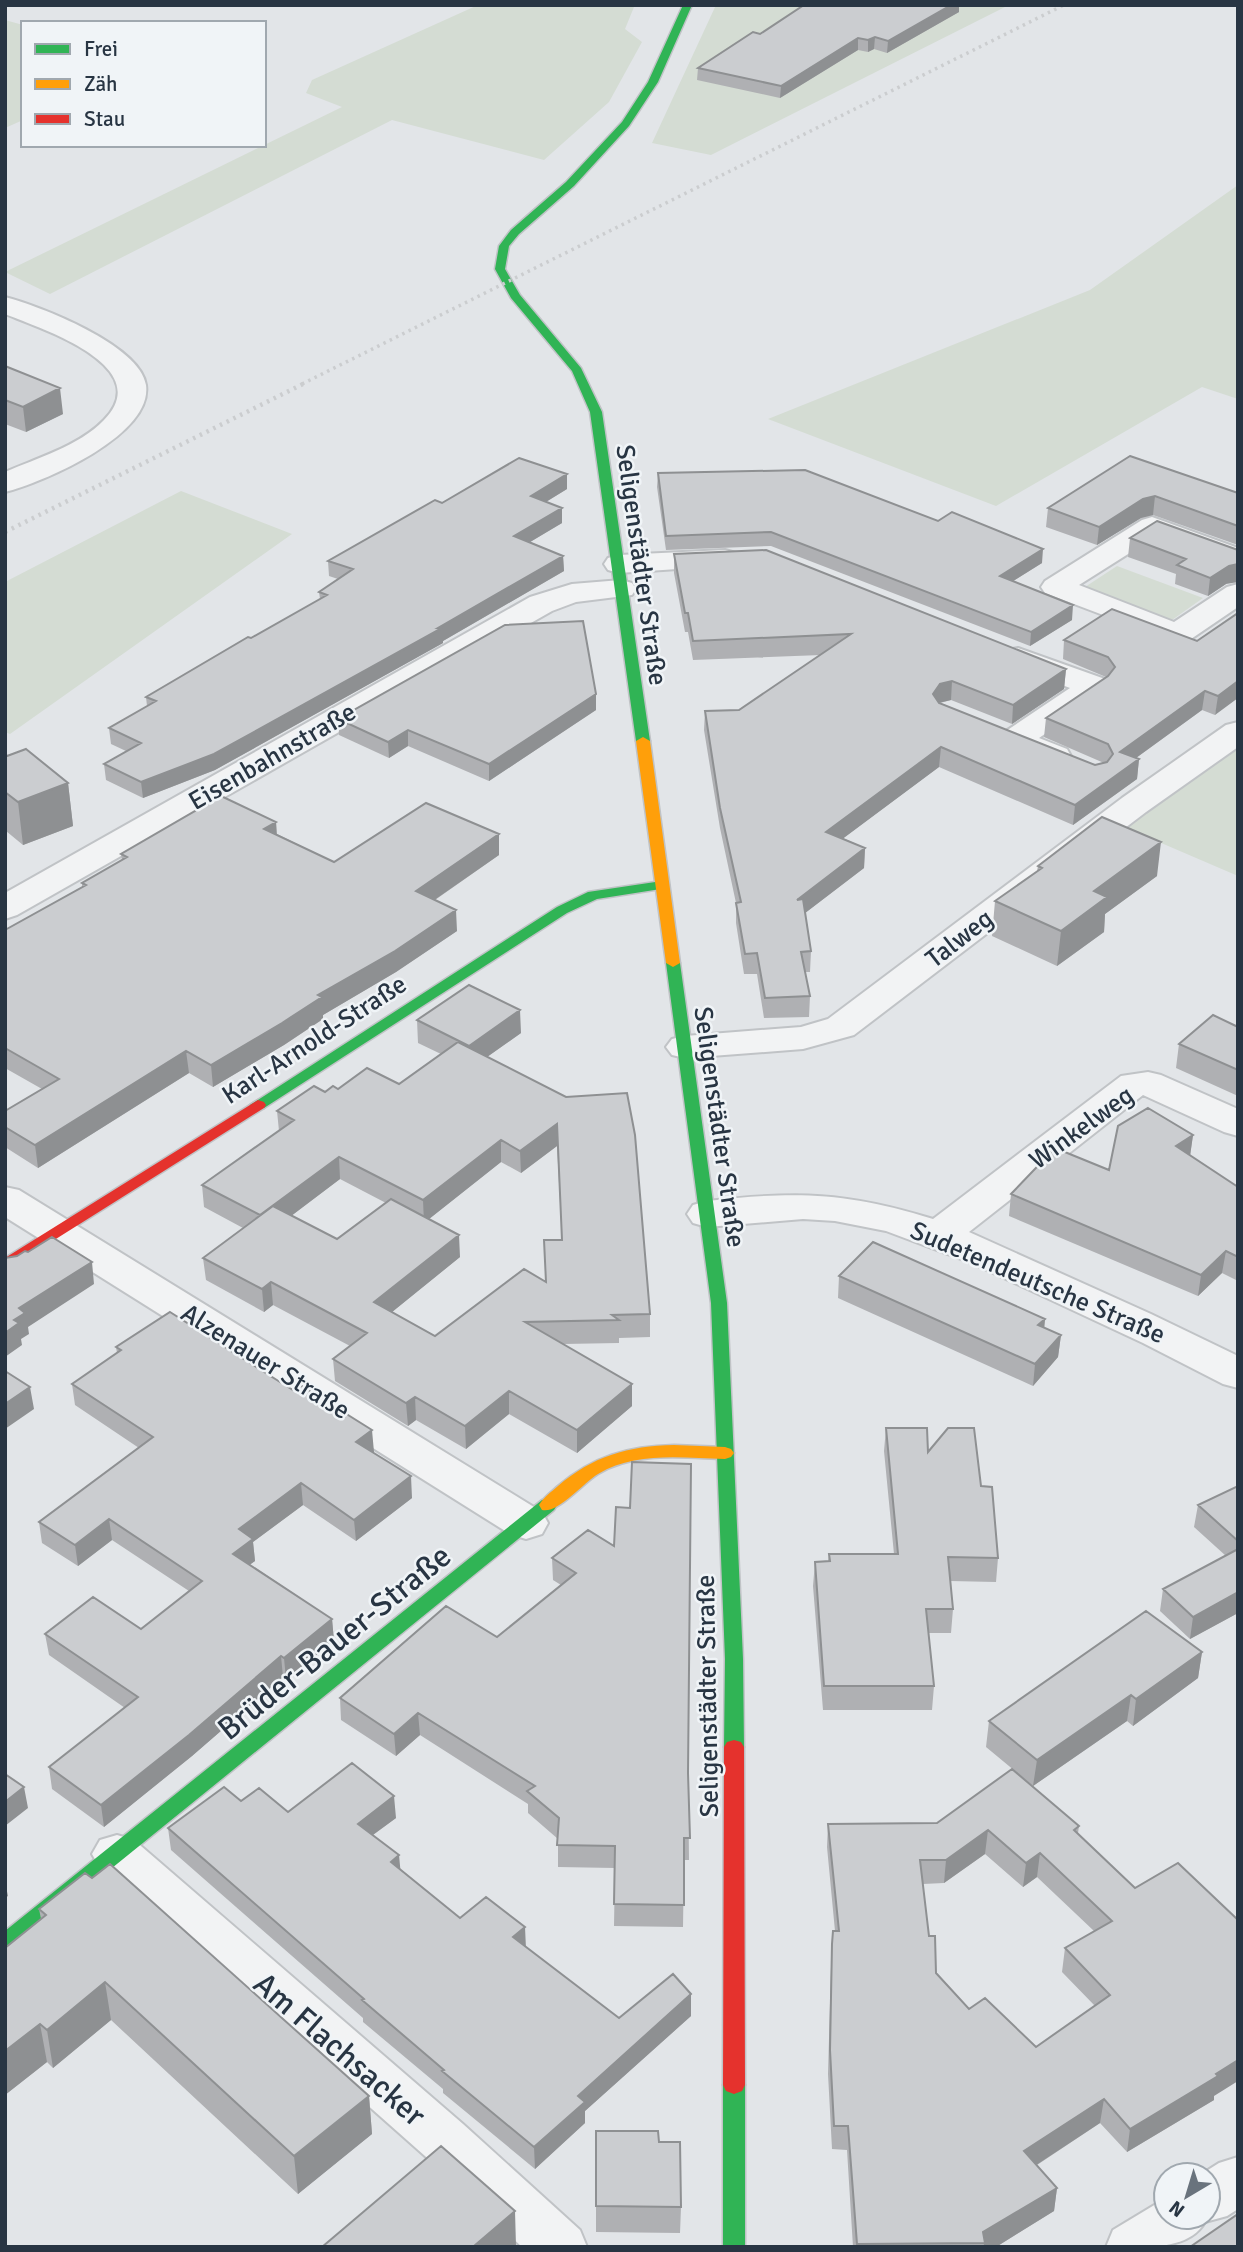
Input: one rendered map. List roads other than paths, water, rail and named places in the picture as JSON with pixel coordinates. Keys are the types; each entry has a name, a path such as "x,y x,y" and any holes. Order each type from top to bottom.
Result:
{"main road":[{"name":"Seligenstädter Straße","path":"688,5 661,65 639,105 599,155 515,232 504,246 500,268 506,283 577,370 596,412 719,1303 734,1659 734,2247"},
{"name":"Karl-Arnold-Straße","path":"5,1266 569,906 593,895 662,885"},
{"name":"Brüder-Bauer-Straße","path":"5,1942 609,1459 644,1452 725,1454"}],"street":[{"path":"5,305 107,352 128,371 133,382 130,405 115,426 87,443 5,483"},
{"path":"1238,558 1152,526 1056,587 1177,634 1238,593"},
{"name":"Eisenbahnstraße","path":"5,908 541,604 620,576 756,558"},
{"path":"1032,662 1114,609"},
{"path":"995,647 1094,686 1002,734 1079,767"},
{"name":"Talweg","path":"685,1047 803,1038 841,1027 1134,805 1238,732"},
{"name":"Winkelweg","path":"937,1236 1134,1084 1148,1083 1238,1124"},
{"name":"Alzenauer Straße","path":"5,1199 526,1523"},
{"name":"Sudetendeutsche Straße","path":"707,1214 762,1207 818,1206 859,1212 937,1236 1097,1305 1238,1374"},
{"name":"Am Flachsacker","path":"117,1854 444,2140 560,2247"},
{"path":"1222,2190 1238,2180"},
{"path":"1133,2247 1158,2231"}],"railway":[{"path":"302,384 1064,5"},
{"path":"5,532 305,383"}]}
